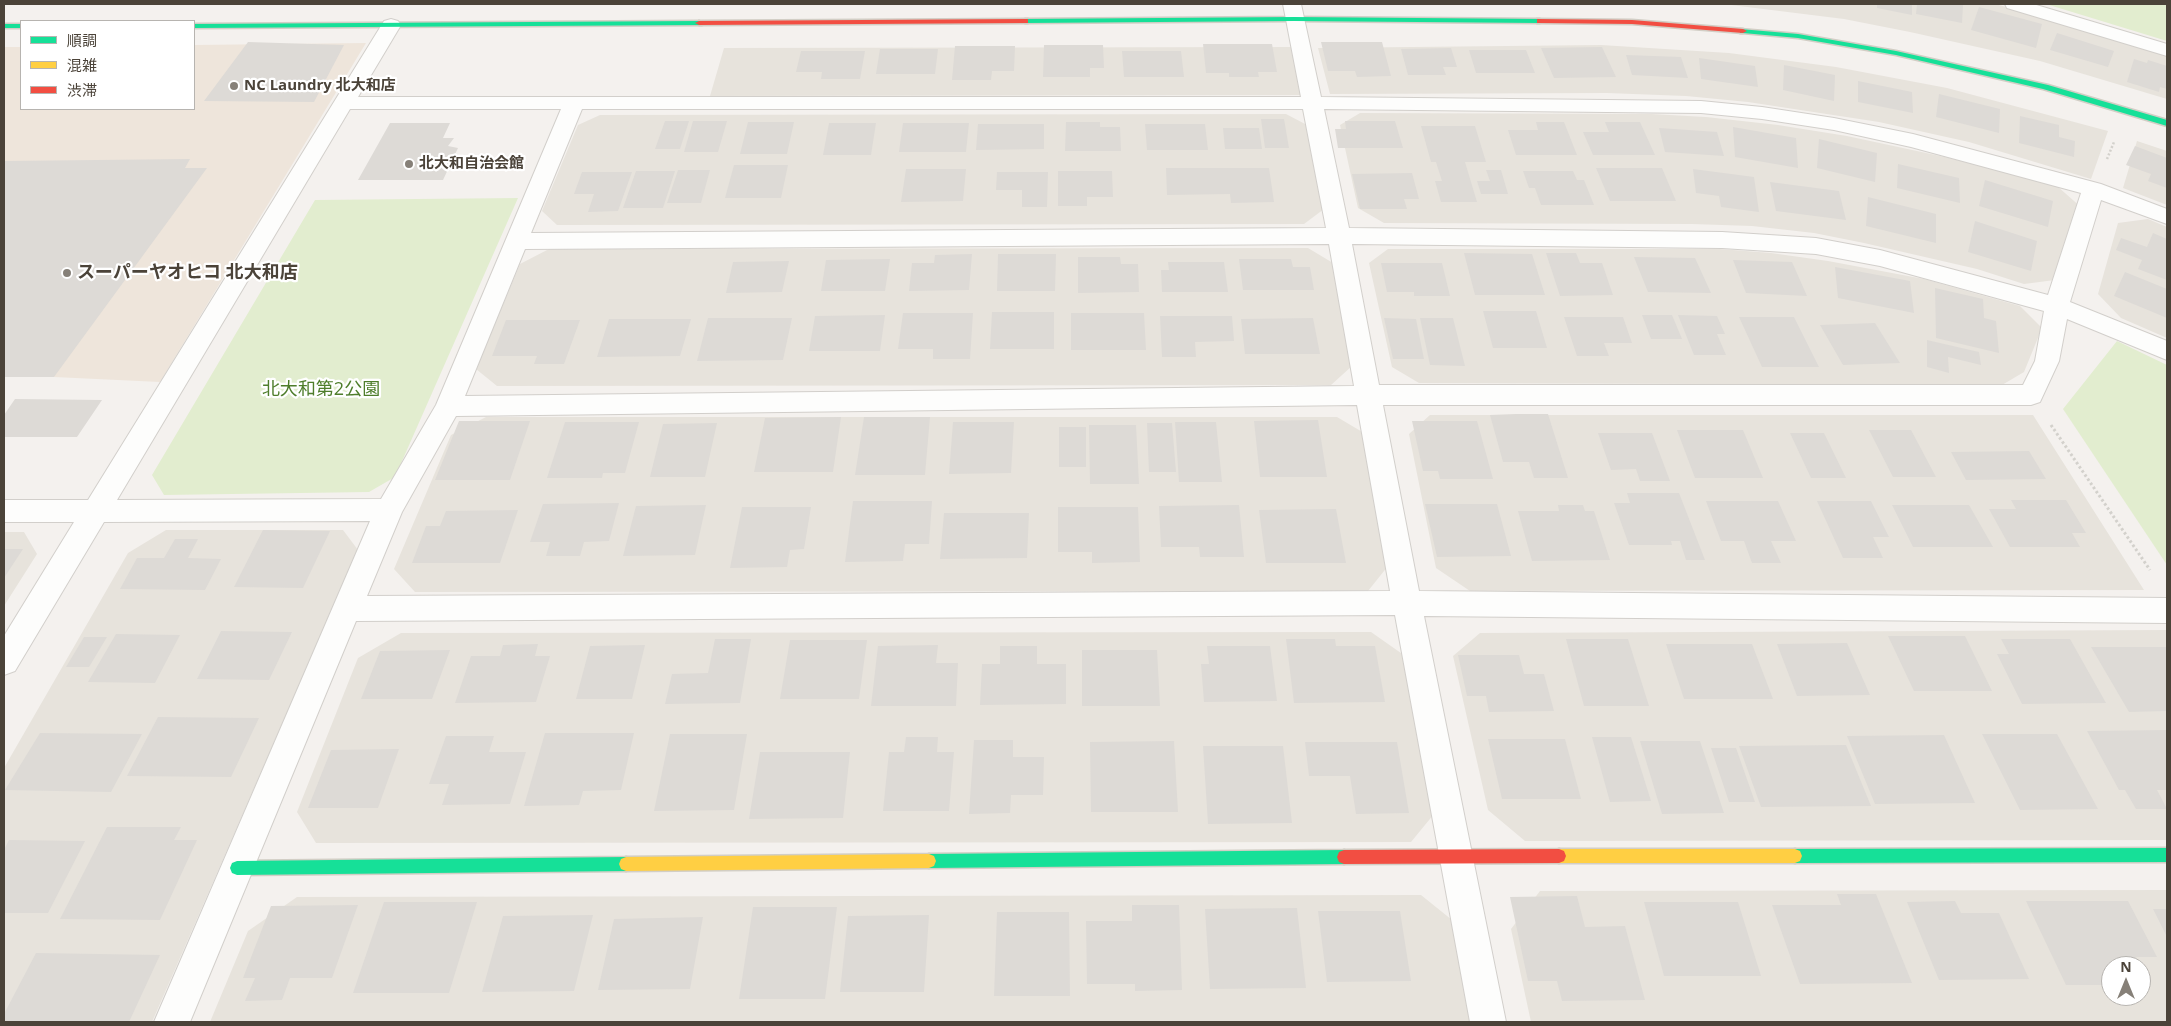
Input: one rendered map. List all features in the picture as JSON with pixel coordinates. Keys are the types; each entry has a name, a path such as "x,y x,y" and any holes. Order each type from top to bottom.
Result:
{"street":[{"path":"2014,4 2167,50"},
{"path":"1293,11 1339,236 1407,603 1488,1022"},
{"path":"195,26 391,25 1293,11 1632,22 1798,36 1939,62 2045,87 2167,123"},
{"path":"4,662 391,25"},
{"path":"4,26 20,26"},
{"path":"344,103 1311,103 1634,104 1702,107 1762,113 1834,124 1913,140 2093,189 2167,217"},
{"path":"172,1022 389,510 448,406 574,104"},
{"path":"448,406 1369,395 2031,395 2047,361 2057,306 2093,189"},
{"path":"517,241 1339,236 1722,240 1816,246 1880,258 2057,306 2167,351"},
{"path":"4,511 389,510"},
{"path":"347,609 1407,603 2167,612"},
{"path":"237,868 1457,856 2167,855"}],"path":[{"path":"2093,189 2128,112"},
{"path":"2031,395 2151,571"}],"shaded area":[{"path":"1723,4 1995,4 2081,27 2167,54 2167,99 2040,61 1910,32 1844,19"},
{"path":"366,43 160,382 54,377 4,377 4,47 20,47 20,110 195,110 195,45"},
{"path":"1601,45 1729,53 1836,67 1947,88 2108,131 2091,179 1969,142 1879,122 1748,102 1686,96 1607,93 1330,94 1318,48"},
{"path":"1295,47 1306,95 710,96 724,48"},
{"path":"1360,113 1651,114 1706,117 1778,125 1847,136 1945,157 2057,186 2082,208 2055,280 2024,284 1977,269 1864,243 1814,233 1752,226 1692,224 1384,223 1358,208 1340,125"},
{"path":"1286,114 1307,125 1324,209 1304,224 557,225 542,211 578,125 600,115"},
{"path":"2137,141 2167,151 2167,205 2123,188"},
{"path":"2148,219 2167,227 2167,338 2121,318 2098,294 2118,223"},
{"path":"1308,248 1333,263 1352,366 1331,385 497,386 476,369 520,264 549,249"},
{"path":"1388,249 1720,249 1771,253 1828,261 1924,279 2020,306 2042,328 2024,372 2002,385 1419,383 1392,367 1369,263"},
{"path":"1430,415 2033,415 2144,590 1470,591 1436,568 1409,434"},
{"path":"486,417 1337,417 1364,433 1388,566 1368,591 415,592 394,569 451,435"},
{"path":"166,530 343,530 358,550 152,1022 4,1022 4,768 128,553"},
{"path":"4,532 24,532 37,554 4,606"},
{"path":"2167,630 2167,840 1525,841 1488,810 1453,656 1480,633"},
{"path":"1371,632 1408,658 1434,814 1411,842 316,843 297,812 358,658 401,633"},
{"path":"2167,890 2167,1022 1531,1022 1511,929 1540,891"},
{"path":"1421,895 1457,924 1476,1022 210,1022 248,931 297,897"}],"green space":[{"path":"2046,4 2167,4 2167,41"},
{"name":"北大和第2公園","path":"518,198 395,477 369,492 164,495 152,475 315,200"},
{"path":"2117,341 2167,365 2167,565 2063,409"}],"building":[{"path":"1877,4 1912,4 1912,15 1877,8"},
{"path":"1917,4 1963,5 1962,23 1916,14"},
{"path":"1979,7 2042,24 2036,48 1971,30"},
{"path":"2057,33 2114,51 2108,67 2050,50"},
{"path":"248,42 344,45 314,102 204,101"},
{"path":"1321,42 1382,42 1391,76 1357,77 1355,71 1328,71"},
{"path":"1203,44 1272,44 1277,72 1258,72 1259,77 1229,77 1229,73 1206,73"},
{"path":"1044,45 1103,45 1104,68 1090,68 1090,77 1043,77"},
{"path":"955,46 1015,46 1014,71 992,71 991,80 952,80"},
{"path":"1602,47 1616,77 1554,78 1541,48"},
{"path":"1451,48 1457,67 1443,67 1446,75 1408,75 1401,49"},
{"path":"880,49 938,49 935,74 876,74"},
{"path":"1469,50 1526,50 1535,73 1476,73"},
{"path":"801,51 865,51 860,79 821,79 822,72 796,72"},
{"path":"1122,51 1181,51 1184,77 1124,77"},
{"path":"1626,55 1681,57 1688,78 1632,75"},
{"path":"1699,58 1755,66 1758,87 1701,79"},
{"path":"2134,59 2147,63 2148,60 2167,66 2167,89 2160,87 2159,92 2127,82"},
{"path":"1784,65 1835,75 1834,101 1783,90"},
{"path":"1858,81 1912,92 1913,113 1858,102"},
{"path":"1939,94 2000,109 1999,133 1936,117"},
{"path":"2020,116 2059,125 2059,137 2075,141 2074,157 2019,143"},
{"path":"1261,119 1284,119 1289,148 1265,148"},
{"path":"665,121 689,121 680,149 655,149"},
{"path":"693,121 727,121 718,152 684,152"},
{"path":"1345,121 1395,121 1403,148 1338,148 1335,129 1346,129"},
{"path":"748,122 794,122 787,154 740,154"},
{"path":"1066,122 1100,122 1100,127 1120,127 1121,151 1065,151"},
{"path":"1536,122 1564,122 1577,155 1516,155 1508,130 1538,130"},
{"path":"1605,122 1640,122 1655,155 1593,155 1583,132 1609,132"},
{"name":"北大和自治会館","path":"390,123 450,123 443,138 454,138 448,146 458,148 443,180 358,180"},
{"path":"829,123 876,123 871,155 823,155"},
{"path":"903,123 969,123 966,152 899,152"},
{"path":"978,124 1044,124 1044,149 976,150"},
{"path":"1145,124 1205,124 1208,150 1147,150"},
{"path":"1421,126 1475,126 1486,162 1465,162 1477,202 1441,202 1435,181 1442,181 1436,162 1431,162"},
{"path":"1733,127 1796,138 1798,168 1735,157"},
{"path":"1223,128 1259,128 1262,149 1225,149"},
{"path":"1659,128 1717,132 1724,156 1665,152"},
{"path":"1819,139 1877,153 1875,182 1817,168"},
{"path":"2135,146 2167,158 2167,188 2148,181 2151,174 2126,165"},
{"name":"スーパーヤオヒコ 北大和店","path":"190,159 185,168 207,168 54,377 4,377 4,161"},
{"path":"1898,164 1959,178 1960,203 1897,188"},
{"path":"734,165 788,165 781,198 725,198"},
{"path":"1166,168 1269,168 1274,202 1231,203 1230,194 1167,195"},
{"path":"1596,168 1662,168 1676,201 1610,201"},
{"path":"906,169 966,169 963,201 901,202"},
{"path":"1693,169 1754,177 1759,212 1721,207 1719,196 1696,193"},
{"path":"678,170 710,170 701,203 667,203"},
{"path":"1486,170 1501,170 1508,194 1481,194 1477,181 1490,181"},
{"path":"636,171 675,171 663,208 623,208"},
{"path":"1058,171 1112,171 1113,197 1087,197 1087,206 1058,206"},
{"path":"1523,171 1573,171 1577,180 1584,180 1594,205 1541,205 1535,188 1529,188"},
{"path":"582,172 632,172 618,211 588,212 594,194 574,194"},
{"path":"997,172 1048,172 1047,207 1022,207 1022,190 996,190"},
{"path":"1412,173 1419,199 1404,199 1407,209 1360,209 1352,174"},
{"path":"1985,180 2053,201 2048,227 1979,206"},
{"path":"1770,182 1839,191 1846,220 1776,211"},
{"path":"1868,197 1936,214 1936,243 1866,226"},
{"path":"1975,221 2037,241 2031,271 1968,252"},
{"path":"2153,233 2167,239 2167,280 2138,269 2142,260 2116,250 2121,238 2147,247"},
{"path":"1464,253 1532,254 1545,295 1475,295"},
{"path":"1546,253 1576,253 1580,263 1602,263 1613,295 1560,296"},
{"path":"972,254 969,290 909,291 912,263 934,263 935,255"},
{"path":"998,254 1056,254 1055,291 997,291"},
{"path":"1078,257 1120,257 1121,264 1138,264 1139,292 1078,293"},
{"path":"1634,257 1695,258 1711,293 1648,292"},
{"path":"890,259 885,291 821,291 826,260"},
{"path":"1239,259 1291,259 1293,267 1310,267 1314,290 1243,290"},
{"path":"1733,260 1792,262 1807,296 1746,293"},
{"path":"789,261 782,292 726,293 733,262"},
{"path":"1168,262 1224,262 1228,292 1162,292 1161,270 1169,270"},
{"path":"1381,263 1442,263 1450,296 1414,296 1414,292 1387,292"},
{"path":"1835,267 1910,281 1914,313 1838,298"},
{"path":"2125,272 2167,289 2167,318 2114,296"},
{"path":"1935,288 1983,299 1984,318 1996,321 1999,353 1936,338"},
{"path":"1483,311 1536,311 1547,348 1493,348"},
{"path":"992,312 1054,312 1054,349 990,349"},
{"path":"903,313 973,313 970,359 933,359 933,349 898,349"},
{"path":"1071,313 1144,313 1146,350 1071,350"},
{"path":"885,315 880,351 809,351 815,316"},
{"path":"1642,315 1672,315 1682,339 1651,339"},
{"path":"1678,315 1717,316 1725,334 1717,334 1726,355 1694,355"},
{"path":"1160,316 1232,316 1234,341 1195,342 1196,357 1162,357"},
{"path":"1564,317 1623,317 1632,343 1604,343 1609,356 1577,356"},
{"path":"1739,317 1794,317 1819,367 1762,367"},
{"path":"708,318 792,318 783,360 697,361"},
{"path":"1313,318 1320,354 1245,354 1241,319"},
{"path":"1384,318 1416,319 1424,359 1393,359"},
{"path":"1420,318 1453,318 1465,366 1430,365"},
{"path":"609,319 691,319 680,356 597,357"},
{"path":"506,320 580,320 564,364 534,364 537,356 492,356"},
{"path":"1875,323 1900,363 1843,365 1820,325"},
{"path":"1927,340 1979,352 1981,365 1948,357 1949,373 1927,367"},
{"path":"15,399 102,400 77,437 4,437 4,415"},
{"path":"1548,414 1568,478 1534,478 1529,462 1503,462 1490,415"},
{"path":"841,417 833,472 754,472 765,418"},
{"path":"864,417 930,417 925,475 855,475"},
{"path":"1318,420 1327,477 1260,477 1254,421"},
{"path":"459,421 530,421 510,480 435,480"},
{"path":"1412,421 1477,421 1493,479 1440,479 1438,471 1423,471"},
{"path":"565,422 639,422 625,473 603,473 602,478 547,478"},
{"path":"953,422 1014,422 1011,473 949,474"},
{"path":"1175,422 1216,422 1222,482 1179,482"},
{"path":"717,423 705,477 650,477 663,424"},
{"path":"1147,423 1172,423 1176,472 1149,472"},
{"path":"1089,425 1136,425 1139,484 1090,484"},
{"path":"1059,427 1086,427 1086,467 1059,467"},
{"path":"1677,430 1743,430 1763,478 1695,478"},
{"path":"1869,430 1911,430 1936,477 1893,477"},
{"path":"1598,433 1652,433 1670,481 1640,481 1636,469 1611,470"},
{"path":"1790,433 1824,433 1846,478 1811,478"},
{"path":"2029,451 2046,479 1966,480 1951,452"},
{"path":"1627,493 1679,493 1705,560 1686,560 1680,541 1671,541 1672,545 1629,545 1614,503 1630,503"},
{"path":"2011,500 2066,500 2086,533 2072,533 2080,547 2010,547 1989,509 2016,509"},
{"path":"853,501 932,501 929,544 905,544 903,561 845,562"},
{"path":"1706,501 1778,501 1796,541 1771,541 1781,563 1752,563 1744,541 1721,541"},
{"path":"1817,501 1871,501 1889,537 1873,537 1883,558 1843,558"},
{"path":"619,503 609,541 584,542 580,556 546,556 550,542 530,542 543,504"},
{"path":"1425,504 1497,504 1511,556 1437,557"},
{"path":"706,505 695,555 623,556 636,506"},
{"path":"1239,505 1244,557 1200,557 1199,547 1161,547 1159,506"},
{"path":"1558,505 1583,505 1585,511 1594,511 1610,560 1532,561 1518,511 1559,511"},
{"path":"1892,505 1969,505 1993,547 1913,547"},
{"path":"742,507 811,507 804,549 790,550 787,567 730,568"},
{"path":"1058,507 1138,507 1140,562 1092,563 1092,552 1058,552"},
{"path":"1336,509 1346,563 1266,563 1259,510"},
{"path":"518,510 500,563 412,563 426,526 440,526 446,511"},
{"path":"944,513 1029,513 1027,558 940,559"},
{"path":"263,530 330,531 303,588 234,587"},
{"path":"175,539 198,539 188,558 221,559 205,590 120,589 137,558 164,558"},
{"path":"4,549 23,549 4,578"},
{"path":"221,631 292,632 269,680 197,679"},
{"path":"116,634 180,635 155,683 88,682"},
{"path":"1888,636 1965,636 1992,691 1914,691"},
{"path":"84,637 107,637 89,667 66,667"},
{"path":"715,639 751,639 740,703 665,704 672,674 708,673"},
{"path":"1286,639 1335,639 1336,646 1375,646 1385,702 1294,703"},
{"path":"1566,639 1628,639 1649,706 1584,706"},
{"path":"2001,639 2070,639 2106,703 2022,704 1997,654 2009,654"},
{"path":"790,640 867,640 859,699 780,699"},
{"path":"1847,643 1870,695 1797,696 1777,644"},
{"path":"538,644 535,656 550,656 536,702 455,703 471,656 500,656 503,645"},
{"path":"1666,644 1752,644 1773,699 1684,699"},
{"path":"645,645 632,699 576,699 590,646"},
{"path":"938,645 936,663 958,663 956,706 871,706 878,646"},
{"path":"1000,646 1037,646 1037,664 1066,664 1066,704 980,705 982,664 1000,664"},
{"path":"1207,646 1270,646 1277,701 1204,702 1201,664 1209,664"},
{"path":"2091,647 2167,647 2167,711 2129,712"},
{"path":"450,650 432,699 361,699 380,651"},
{"path":"1082,650 1157,650 1160,706 1082,706"},
{"path":"1458,655 1519,655 1524,674 1544,674 1554,711 1489,712 1486,696 1467,696"},
{"path":"158,717 259,718 231,777 127,776"},
{"path":"2167,730 2167,790 2157,790 2167,809 2136,809 2125,790 2119,790 2087,731"},
{"path":"40,733 142,734 111,792 5,790"},
{"path":"545,733 634,733 621,790 583,791 579,805 524,806"},
{"path":"670,734 747,734 734,810 654,811"},
{"path":"1982,734 2057,734 2098,809 2020,810"},
{"path":"1944,735 1975,803 1875,804 1847,736"},
{"path":"446,736 494,736 489,752 526,752 510,804 442,805 449,784 429,784"},
{"path":"906,737 938,737 937,752 954,752 949,811 883,811 889,752 904,752"},
{"path":"1592,737 1631,737 1651,801 1610,802"},
{"path":"1488,739 1565,739 1581,799 1502,799"},
{"path":"974,740 1013,740 1013,757 1044,757 1043,795 1011,795 1010,813 969,814"},
{"path":"1174,741 1178,812 1091,812 1090,742"},
{"path":"1640,741 1700,741 1724,813 1662,814"},
{"path":"1305,742 1397,742 1409,813 1356,814 1350,776 1309,776"},
{"path":"1846,745 1871,806 1761,807 1739,746"},
{"path":"1203,746 1283,746 1292,823 1208,824"},
{"path":"1711,748 1736,748 1755,802 1729,802"},
{"path":"399,749 378,808 308,808 331,750"},
{"path":"760,752 850,752 843,818 749,819"},
{"path":"107,827 181,827 174,840 197,840 160,920 60,919"},
{"path":"9,840 85,841 48,913 4,913 4,850"},
{"path":"1837,894 1876,894 1912,983 1800,984 1772,905 1841,905"},
{"path":"1577,896 1585,927 1625,926 1645,1000 1562,1001 1557,981 1528,981 1510,897"},
{"path":"1955,901 1961,913 1999,913 2029,979 1939,980 1907,902"},
{"path":"2026,901 2128,901 2157,957 2101,956 2101,985 2066,985"},
{"path":"384,902 477,902 449,993 353,993"},
{"path":"1644,902 1738,902 1761,976 1664,976"},
{"path":"358,905 332,978 290,978 282,1000 245,1001 255,978 243,978 271,906"},
{"path":"1132,905 1179,905 1182,990 1135,991 1135,984 1087,984 1086,921 1132,921"},
{"path":"753,907 837,907 825,999 739,999"},
{"path":"1297,908 1306,988 1210,989 1205,909"},
{"path":"2153,909 2167,909 2167,937"},
{"path":"1318,911 1400,911 1411,981 1327,982"},
{"path":"997,912 1069,912 1070,996 994,996"},
{"path":"593,915 574,991 482,992 503,916"},
{"path":"929,915 924,992 840,992 848,916"},
{"path":"703,917 690,989 598,990 614,919"},
{"path":"36,953 160,955 129,1022 4,1022 4,1014"}],"traffic: fast":[{"path":"1025,21 1294,19 1540,21"},
{"path":"195,26 699,23"},
{"path":"4,26 20,26"},
{"path":"1743,31 1798,36 1896,53 2045,87 2167,123"},
{"path":"1795,856 2167,855"},
{"path":"929,861 1344,857"},
{"path":"237,868 626,864"}],"traffic: slow":[{"path":"1559,856 1795,856"},
{"path":"626,864 929,861"}],"traffic: jam":[{"path":"699,23 1025,21"},
{"path":"1540,21 1632,22 1743,31"},
{"path":"1344,857 1559,856"}],"place":[{"name":"NC Laundry 北大和店","path":"234,86"},
{"name":"北大和自治会館","path":"409,164"},
{"name":"スーパーヤオヒコ 北大和店","path":"67,273"}]}
